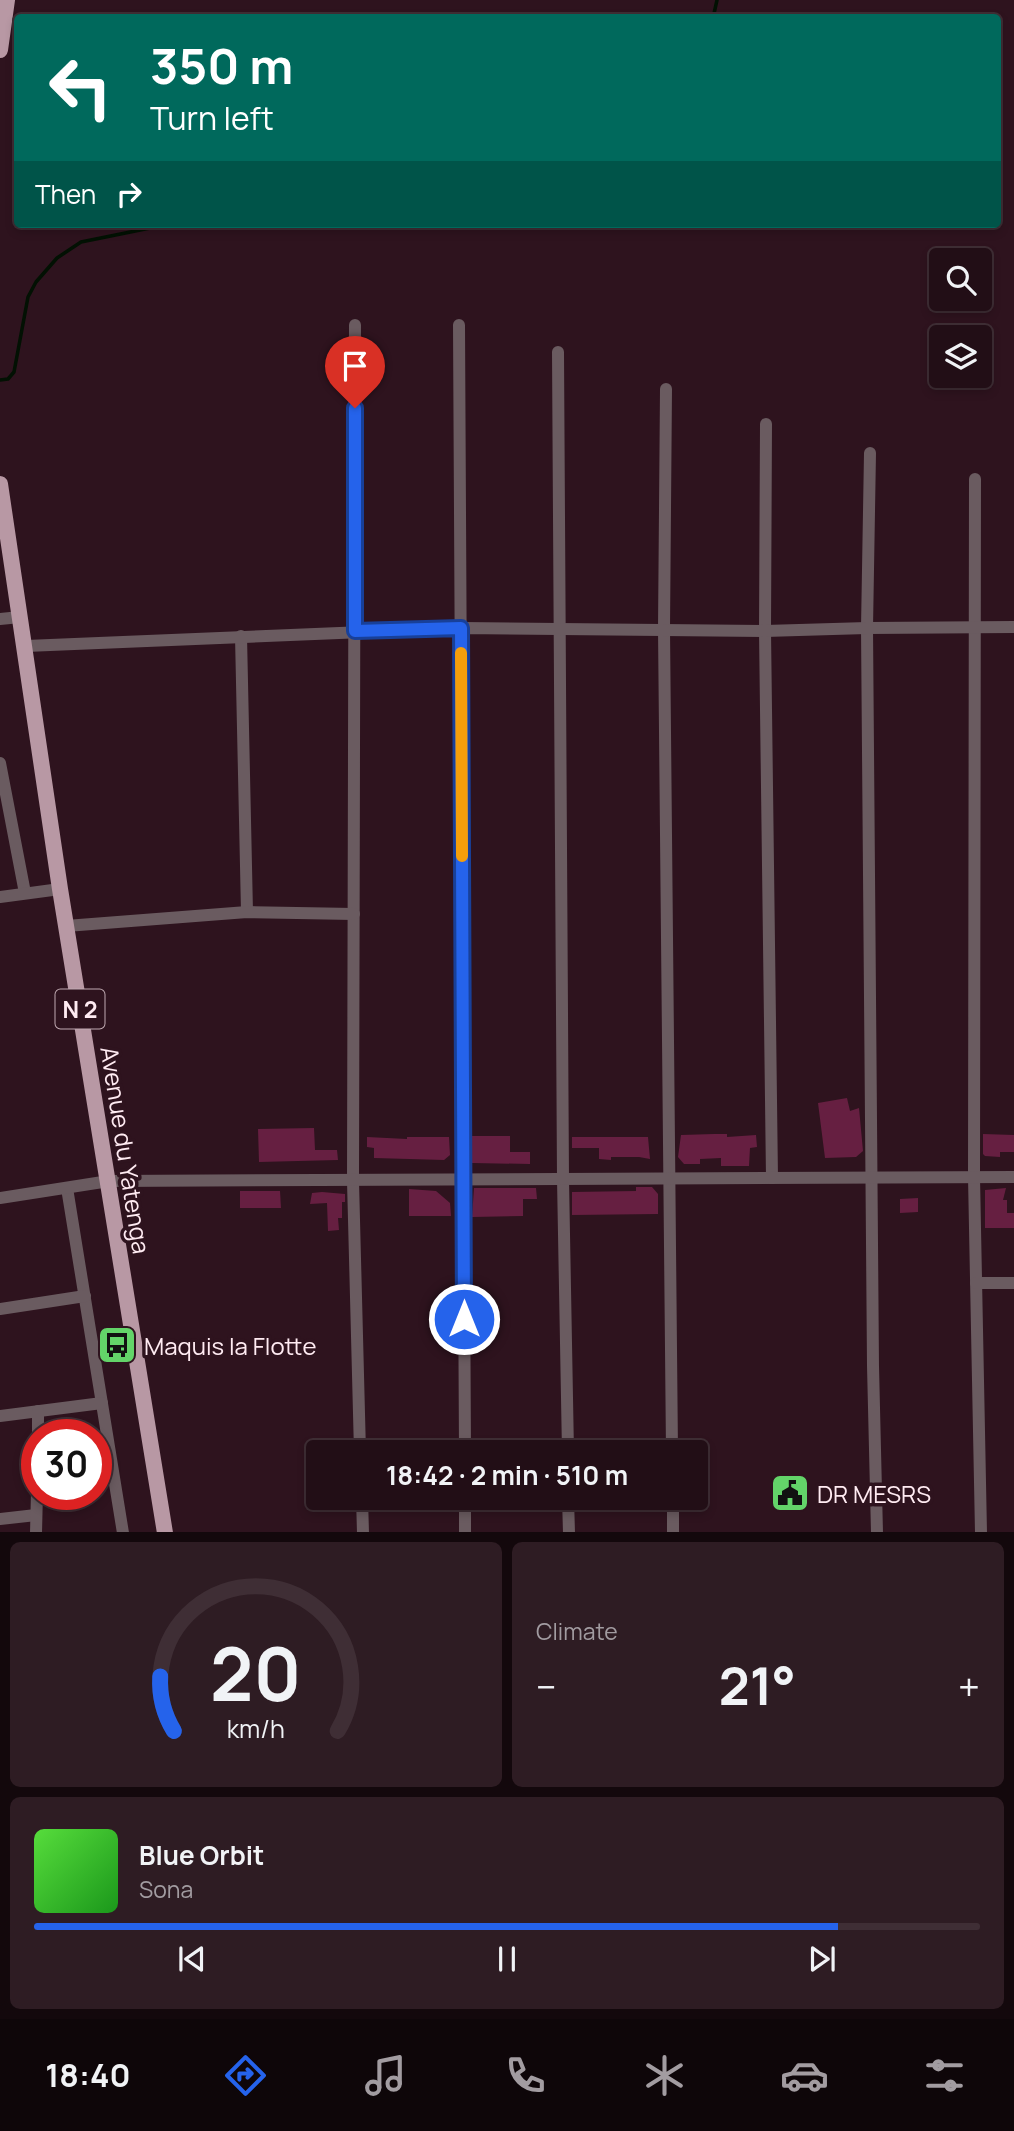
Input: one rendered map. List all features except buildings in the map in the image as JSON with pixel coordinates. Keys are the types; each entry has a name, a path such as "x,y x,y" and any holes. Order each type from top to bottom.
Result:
{"main road":[{"path":"0,50 4,5"},
{"name":"Avenue du Yatenga","path":"0,484 60,889 165,1532"}],"street":[{"path":"355,325 354,1181 360,1440"},
{"path":"458,325 465,1440"},
{"path":"558,352 563,1179 568,1440"},
{"path":"666,389 664,629 672,1440"},
{"path":"766,424 765,631 772,1178"},
{"path":"870,453 867,628 873,1366 877,1532"},
{"path":"975,479 974,1177 981,1532"},
{"path":"0,619 20,617"},
{"path":"26,646 461,628 765,631 1014,627"},
{"path":"241,636 247,912"},
{"path":"0,763 25,893"},
{"path":"0,897 60,889"},
{"path":"66,926 247,912 354,914"},
{"path":"0,1198 109,1181 1014,1177"},
{"path":"67,1188 123,1532"},
{"path":"976,1283 1014,1283"},
{"path":"0,1309 85,1296"},
{"path":"0,1416 102,1404"},
{"path":"38,1411 38,1419"},
{"path":"36,1510 36,1532"},
{"path":"362,1510 363,1532"},
{"path":"465,1510 465,1532"},
{"path":"568,1510 569,1532"},
{"path":"673,1510 673,1532"},
{"path":"0,1519 36,1515"}],"waterway":[{"path":"714,14 717,0"},
{"path":"0,380 8,379 14,372 28,297 36,282 57,258 81,242 150,228"}],"slow traffic":[{"path":"461,653 462,856"}],"place":[{"name":"Maquis la Flotte","path":"117,1345"},
{"name":"DR MESRS","path":"790,1493"}],"route":[{"path":"355,408 355,631 461,628 464,1319"}]}
